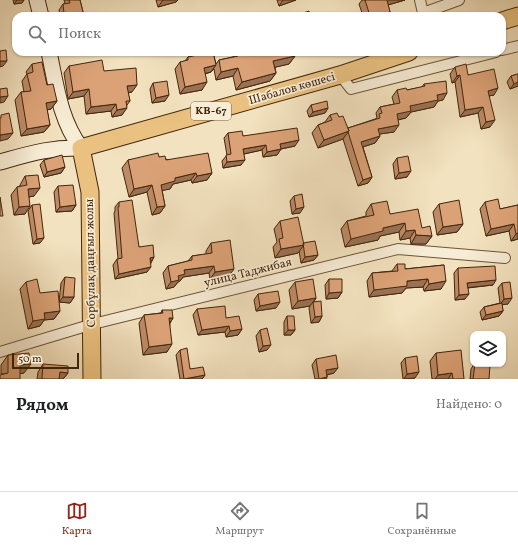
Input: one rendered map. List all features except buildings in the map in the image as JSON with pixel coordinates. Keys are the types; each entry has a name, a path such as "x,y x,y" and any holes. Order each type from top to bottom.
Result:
{"main road":[{"path":"506,20 518,16"},
{"name":"Шабалов көшесі","path":"81,148 340,75 398,56"},
{"name":"Сорбұлақ даңғыл жолы","path":"81,148 90,192 92,379"}],"street":[{"path":"37,0 40,12"},
{"path":"420,0 423,12"},
{"path":"426,12 459,0"},
{"path":"506,49 518,46"},
{"path":"50,56 64,117 71,134 81,148"},
{"path":"340,75 350,89 480,56"},
{"path":"0,162 44,150 58,148 81,148"},
{"name":"улица Таджибая","path":"0,352 92,324 398,249 505,258"}]}
